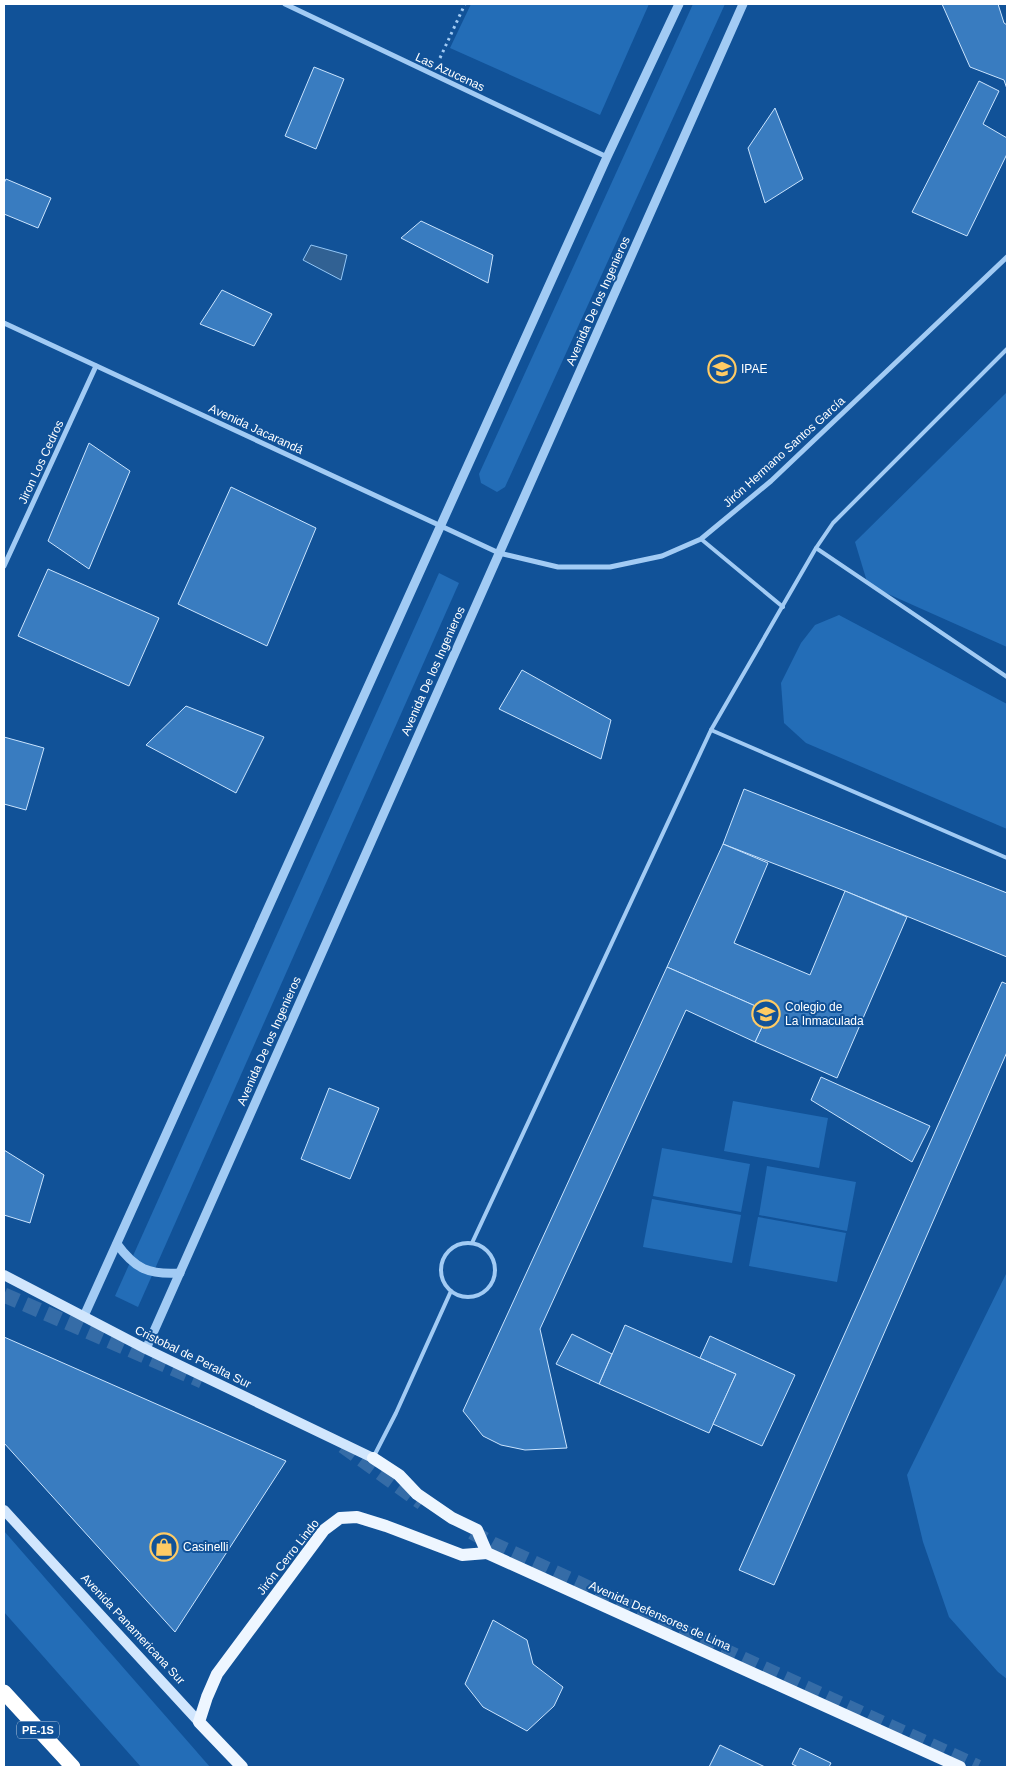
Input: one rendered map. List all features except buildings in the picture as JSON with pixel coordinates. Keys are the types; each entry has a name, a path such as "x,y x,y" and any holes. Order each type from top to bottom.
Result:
{"highway":[{"name":"PE-1S","path":"4,1692 73,1767"}],"main road":[{"name":"Cristobal de Peralta Sur","path":"4,1275 146,1349 373,1458"},
{"path":"373,1458 399,1475 416,1494 452,1518 477,1530 487,1553"},
{"name":"Avenida Panamericana Sur","path":"4,1510 242,1767"},
{"name":"Jirón Cerro Lindo","path":"199,1722 207,1696 217,1674 324,1530 340,1518 357,1517 462,1555 487,1553"},
{"name":"Avenida Defensores de Lima","path":"487,1553 960,1767"}],"street":[{"name":"Las Azucenas","path":"285,4 607,157"},
{"path":"84,1316 607,157 679,4"},
{"name":"Avenida De los Ingenieros","path":"146,1349 743,4"},
{"name":"Jirón Hermano Santos García","path":"499,553 558,566 610,567 662,556 701,539 771,481 1007,257"},
{"name":"Avenida Jacarandá","path":"4,323 499,553"},
{"name":"Jiron Los Cedros","path":"4,566 96,366"},
{"path":"117,1244 128,1258 144,1269 164,1274 180,1273"}],"lane":[{"path":"472,1243 711,730 816,548 833,523 1007,349"},
{"path":"701,539 782,607"},
{"path":"816,548 1007,677"},
{"path":"711,730 1007,858"},
{"path":"472,1243 484,1247 492,1256 495,1268 493,1280 485,1290 474,1296 462,1296 451,1291 443,1279 442,1266 447,1253 458,1244 472,1243"},
{"path":"373,1458 396,1413 451,1291"}],"path":[{"path":"432,75 465,4"}],"shaded area":[{"path":"471,4 649,4 600,115 450,48"},
{"path":"693,4 725,4 505,487 497,492 481,483 479,474"},
{"path":"311,245 347,255 341,280 303,260"},
{"path":"1007,392 1007,647 868,585 855,542"},
{"path":"439,573 459,583 138,1307 115,1296"},
{"path":"839,615 1007,704 1007,829 806,743 784,723 781,683 801,643 815,625"},
{"path":"733,1101 828,1118 819,1168 724,1151"},
{"path":"662,1148 750,1164 741,1212 653,1196"},
{"path":"767,1166 856,1182 847,1231 759,1215"},
{"path":"652,1199 741,1215 732,1263 643,1247"},
{"path":"758,1217 846,1233 837,1282 749,1266"},
{"path":"1007,1272 1007,1679 998,1672 949,1617 923,1542 907,1475"},
{"path":"4,1531 210,1767 141,1767 4,1612"}],"tunnel":[{"path":"4,1295 202,1381"},
{"path":"343,1446 422,1503"},
{"path":"472,1532 493,1544 978,1767"}],"place":[{"name":"IPAE","path":"722,369"},
{"name":"Colegio de La Inmaculada","path":"766,1014"},
{"name":"Casinelli","path":"164,1547"}]}
